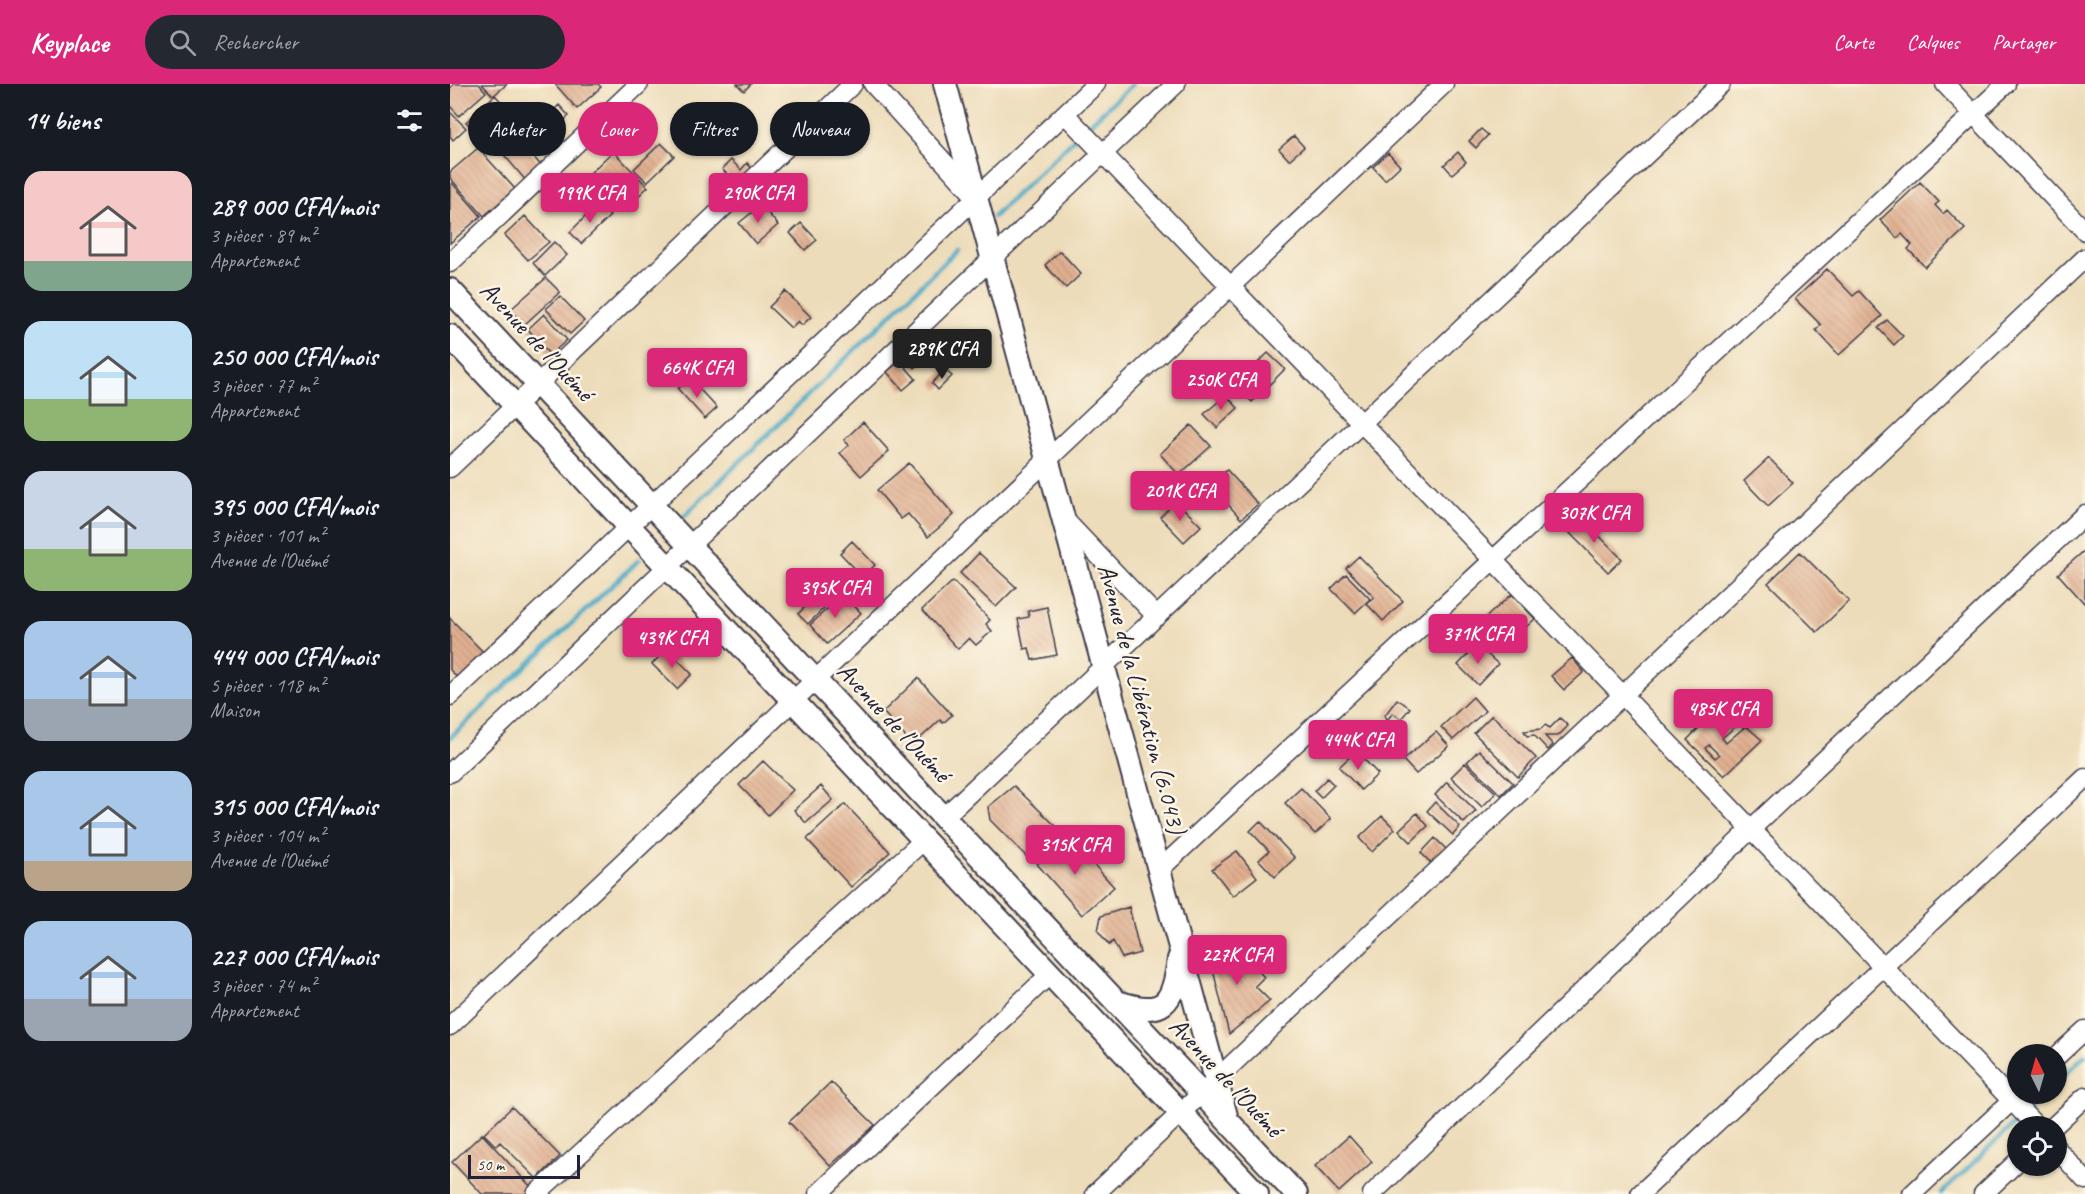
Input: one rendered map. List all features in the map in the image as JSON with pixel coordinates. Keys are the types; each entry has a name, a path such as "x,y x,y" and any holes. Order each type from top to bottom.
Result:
{"main road":[{"name":"Avenue de la Libération (6.043)","path":"945,84 1180,948 1209,1086 1227,1120"},
{"name":"Avenue de l'Ouémé","path":"450,290 1117,1002 1209,1086"},
{"path":"450,336 1257,1194"},
{"path":"1117,1002 1140,1010 1155,1008 1168,999 1176,985 1180,948"},
{"name":"Avenue de l'Ouémé","path":"1227,1120 1296,1194"}],"street":[{"path":"450,263 639,84"},
{"path":"450,468 853,84"},
{"path":"873,84 976,198"},
{"path":"450,696 976,198 1070,119 1096,84"},
{"path":"450,773 993,260 1097,147 1176,84"},
{"path":"450,1026 1444,84"},
{"path":"944,817 1721,84"},
{"path":"1945,84 2085,231"},
{"path":"1159,870 1494,562 2006,84"},
{"path":"1070,119 1882,966 2007,1092"},
{"path":"1095,1194 2085,258"},
{"path":"1372,1194 1751,829 2085,514"},
{"path":"1063,518 1156,616"},
{"path":"1640,1194 2085,778"},
{"path":"536,1194 924,840"},
{"path":"818,1194 1050,974"},
{"path":"2067,1047 2085,1030"},
{"path":"2065,1116 2085,1097"},
{"path":"1912,1194 2011,1104"},
{"path":"2018,1104 2028,1116"},
{"path":"2067,1160 2085,1180"},
{"path":"1983,1194 2007,1171"}],"building":[{"path":"454,84 479,84 486,92 475,102 468,102 468,108 459,116 450,106 450,88"},
{"path":"482,84 507,84 493,96"},
{"path":"555,84 598,84 601,87 585,102 578,102 577,109"},
{"path":"737,84 751,84 744,91"},
{"path":"495,95 502,102 487,102"},
{"path":"450,112 466,128 453,140 450,136"},
{"path":"1481,129 1488,135 1476,148 1469,141"},
{"path":"1294,136 1304,147 1289,160 1279,149"},
{"path":"661,143 670,152 670,156 674,156 647,182 634,169 648,156 658,156 658,146"},
{"path":"1458,152 1466,162 1452,174 1444,165"},
{"path":"1388,153 1400,166 1385,180 1373,167"},
{"path":"469,156 485,156 515,189 484,216 450,178 450,172"},
{"path":"505,156 533,156 543,168 527,182"},
{"path":"608,156 618,156 648,187 620,213 585,178"},
{"path":"731,160 741,170 747,163 755,172 734,194 726,186 732,179 722,169"},
{"path":"1920,182 1939,202 1935,205 1943,214 1947,210 1965,229 1925,267 1908,249 1912,245 1902,234 1897,238 1880,220"},
{"path":"452,183 481,216 450,243 450,185"},
{"path":"598,204 610,216 581,244 570,232"},
{"path":"761,205 778,225 756,244 739,223"},
{"path":"525,216 549,242 528,260 505,235"},
{"path":"801,223 817,240 805,250 790,233"},
{"path":"554,242 567,255 545,276 533,263"},
{"path":"1060,251 1081,274 1066,288 1045,265"},
{"path":"1827,269 1853,296 1859,291 1882,316 1839,355 1816,330 1821,325 1795,299"},
{"path":"546,278 560,292 524,325 510,310"},
{"path":"785,291 811,317 802,325 798,321 791,328 769,307"},
{"path":"560,296 584,321 570,334 546,309"},
{"path":"544,314 567,340 550,355 528,329"},
{"path":"1887,320 1903,336 1894,345 1878,328"},
{"path":"911,348 923,361 915,368 903,355"},
{"path":"1268,353 1285,369 1252,402 1235,385"},
{"path":"900,361 916,379 903,390 887,372"},
{"path":"945,370 952,376 938,390 932,383"},
{"path":"689,378 717,408 705,419 678,389"},
{"path":"1226,395 1238,408 1217,428 1204,414"},
{"path":"863,422 889,451 861,476 840,453 849,445 844,440"},
{"path":"1191,425 1211,446 1179,475 1160,454"},
{"path":"1769,458 1793,483 1768,506 1744,481"},
{"path":"909,463 954,515 928,537 908,514 901,519 877,490"},
{"path":"1227,470 1258,504 1241,519 1210,484"},
{"path":"1176,501 1201,526 1184,542 1160,517"},
{"path":"1579,515 1622,559 1608,572 1565,528"},
{"path":"852,541 875,565 863,577 840,553"},
{"path":"2085,550 2085,604 2058,574"},
{"path":"1800,552 1849,601 1817,632 1768,583"},
{"path":"979,553 1016,587 996,607 960,573"},
{"path":"1359,556 1403,601 1383,621 1367,604 1374,597 1346,568"},
{"path":"1346,574 1370,599 1355,613 1331,589"},
{"path":"953,581 990,620 986,624 992,631 976,645 969,638 958,649 922,610"},
{"path":"843,594 861,613 827,644 810,625"},
{"path":"1512,594 1535,619 1498,652 1475,627"},
{"path":"814,598 824,608 808,624 798,614"},
{"path":"1047,607 1057,655 1032,660 1029,648 1024,649 1018,619 1029,617 1028,611"},
{"path":"450,618 489,658 463,683 450,670"},
{"path":"1477,645 1498,664 1478,685 1458,665"},
{"path":"667,649 692,674 677,689 652,664"},
{"path":"1572,658 1584,672 1564,690 1551,676"},
{"path":"918,678 952,715 943,723 940,720 913,745 883,712"},
{"path":"1473,697 1485,711 1453,740 1441,727"},
{"path":"1397,699 1410,708 1401,719 1393,713 1387,720 1385,715"},
{"path":"1725,701 1742,721 1722,738 1726,743 1746,726 1762,740 1724,776 1687,740","holes":["1709,745 1719,755 1715,758 1705,748"]},
{"path":"1492,715 1536,758 1518,777 1474,733"},
{"path":"1560,718 1568,726 1558,736 1545,736 1553,745 1548,750 1534,735 1527,736 1524,731 1541,729 1545,725 1550,728"},
{"path":"1436,732 1449,746 1416,774 1403,760"},
{"path":"1479,750 1513,783 1501,795 1467,762"},
{"path":"1356,751 1378,774 1361,790 1339,767"},
{"path":"763,761 793,790 768,815 739,785"},
{"path":"1465,763 1496,793 1482,807 1451,777"},
{"path":"1327,778 1334,785 1321,798 1314,791"},
{"path":"1447,782 1476,811 1464,823 1435,795"},
{"path":"821,786 833,800 806,823 794,810"},
{"path":"1014,786 1061,831 1029,859 990,820 988,807"},
{"path":"1301,788 1331,819 1315,834 1285,803"},
{"path":"1435,802 1460,827 1453,835 1427,811"},
{"path":"845,804 890,852 851,887 807,839"},
{"path":"1417,813 1428,826 1411,842 1399,830"},
{"path":"1382,816 1395,829 1372,852 1359,838"},
{"path":"1260,821 1295,858 1275,877 1259,860 1269,851 1250,831"},
{"path":"1068,836 1114,887 1082,915 1037,864"},
{"path":"1435,838 1447,850 1432,864 1421,853"},
{"path":"1237,851 1257,877 1233,896 1212,869"},
{"path":"1129,907 1140,953 1122,958 1113,941 1109,945 1098,931 1101,916"},
{"path":"1229,941 1264,977 1255,986 1270,1001 1229,1034 1210,958"},
{"path":"831,1082 875,1125 830,1166 789,1122"},
{"path":"512,1107 560,1156 537,1179 500,1142 496,1146 484,1134"},
{"path":"482,1134 532,1188 526,1194 482,1194 452,1162"},
{"path":"1349,1136 1372,1162 1339,1192 1315,1166"}],"waterway":[{"path":"1084,129 1133,84"},
{"path":"993,217 1078,135"},
{"path":"683,517 957,250"},
{"path":"450,738 639,560"},
{"path":"2067,1072 2085,1055"},
{"path":"2027,1111 2034,1104"},
{"path":"1941,1194 2007,1130"}]}
